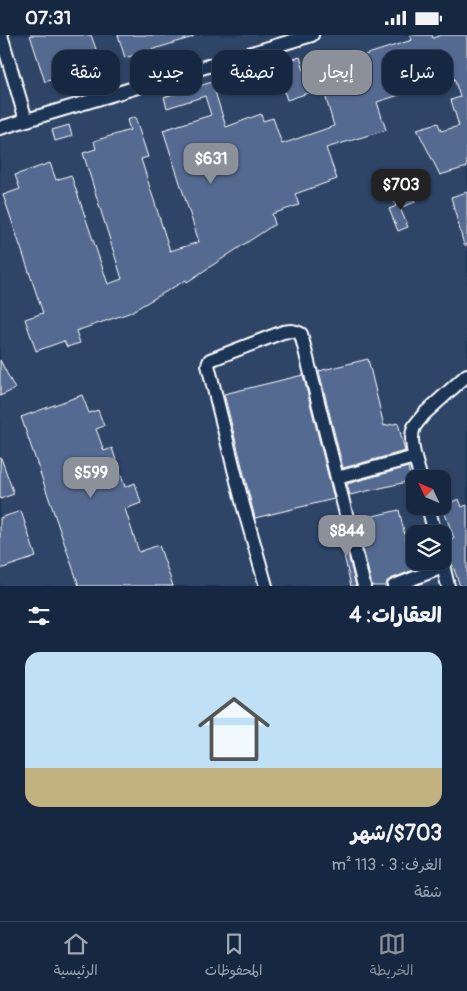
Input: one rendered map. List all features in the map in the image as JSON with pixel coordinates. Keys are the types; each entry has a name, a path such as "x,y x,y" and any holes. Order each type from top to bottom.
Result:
{"street":[{"path":"1,35 26,120"},
{"path":"0,128 312,35"},
{"path":"266,586 243,505 208,365 210,360 283,332 295,331 301,334 364,586"},
{"path":"419,470 412,436 414,428 418,421 467,375"},
{"path":"337,478 415,457"},
{"path":"394,586 429,570"},
{"path":"444,570 448,586"}],"shaded area":[{"path":"0,35 467,35 467,586 0,586"}],"building":[{"path":"30,35 91,35 96,50 52,50 52,80 45,82"},
{"path":"118,35 193,35 193,37 151,50 130,50 130,56 125,58"},
{"path":"410,35 432,35 433,38 441,35 467,35 467,167 440,175 417,129 438,123 441,131 459,126 451,100 460,97 453,78 453,50 382,50 382,95 399,95 377,102 386,130 326,148 337,179 295,194 299,205 272,214 275,224 187,282 186,280 129,313 76,331 80,343 67,347 64,341 36,351 25,319 43,313 3,195 20,189 15,175 50,163 56,180 71,175 108,284 122,279 83,153 96,149 94,141 130,130 127,120 135,117 148,157 141,159 170,251 199,242 163,130 211,115 205,96 167,108 164,97 170,95 202,95 202,85 212,82 212,95 216,95 226,127 261,114 263,121 273,118 282,144 334,126 325,95 372,95 372,53 412,40"},
{"path":"300,57 302,64 302,95 287,100 285,95 292,95 292,59"},
{"path":"69,125 72,136 55,141 52,130"},
{"path":"467,192 467,245 464,245 451,197"},
{"path":"411,193 415,202 400,208 408,227 398,231 389,209 396,206 394,200"},
{"path":"368,359 384,426 398,423 405,451 343,468 319,371"},
{"path":"0,360 15,389 0,396"},
{"path":"303,375 334,499 255,518 224,394"},
{"path":"82,395 89,413 98,410 104,426 96,429 104,451 112,448 125,487 135,483 141,503 125,509 139,552 159,545 173,586 79,586 21,417"},
{"path":"0,458 14,494 0,499"},
{"path":"408,467 409,470 406,470 406,482 350,495 347,484"},
{"path":"459,499 462,507 467,505 467,586 460,586 451,561 451,539 454,538 451,525 449,525 445,515 451,515 451,502"},
{"path":"399,510 406,540 406,570 413,570 387,581 386,586 372,586 356,520"},
{"path":"21,511 36,557 0,569 0,518"},
{"path":"340,523 356,586 351,586 337,524"}]}
